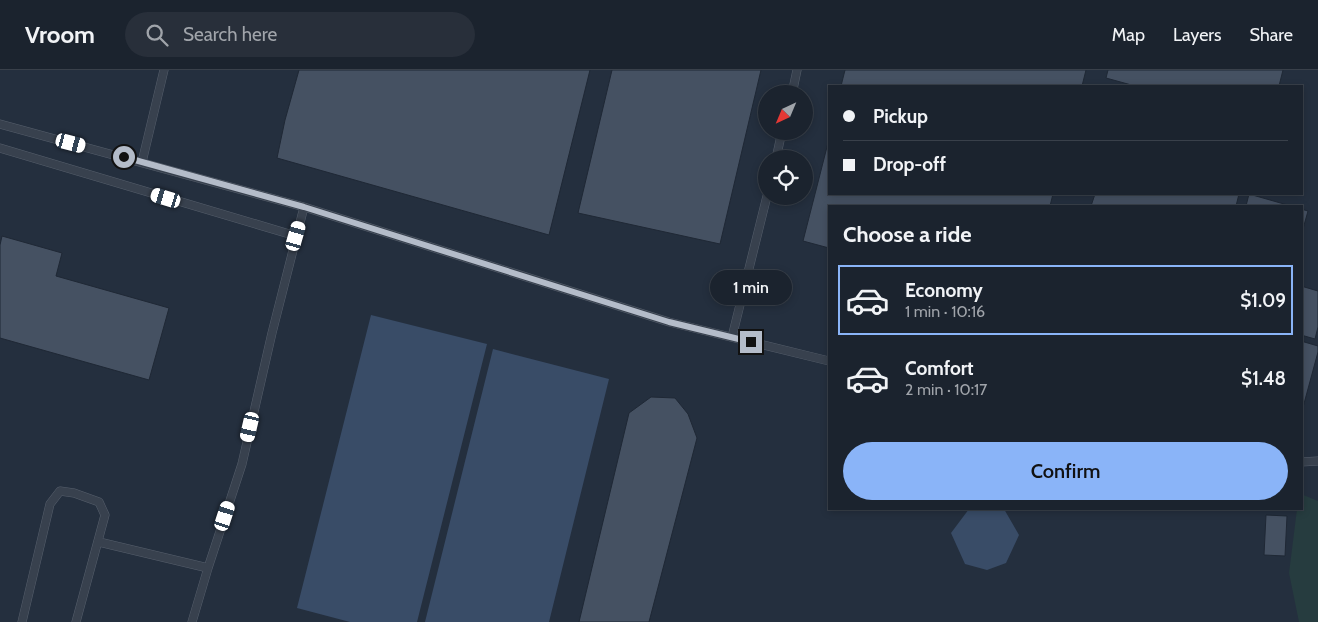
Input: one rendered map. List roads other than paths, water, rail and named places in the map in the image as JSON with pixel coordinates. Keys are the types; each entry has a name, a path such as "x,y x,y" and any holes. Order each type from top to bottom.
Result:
{"lane":[{"path":"142,162 164,70"},
{"path":"794,85 797,70"},
{"path":"0,124 304,207 669,322 828,360"},
{"path":"0,148 296,236"},
{"path":"732,337 764,205"},
{"path":"192,622 242,464 304,207"},
{"path":"1303,462 1318,461"},
{"path":"22,622 50,504 60,491 74,493 99,502 105,515 76,622"},
{"path":"99,542 208,568"}],"water":[{"path":"371,315 487,344 417,622 350,622 297,608"},
{"path":"493,349 609,379 549,622 425,622"},
{"path":"968,510 1005,510 1019,535 1006,563 987,570 965,564 951,533"}]}
